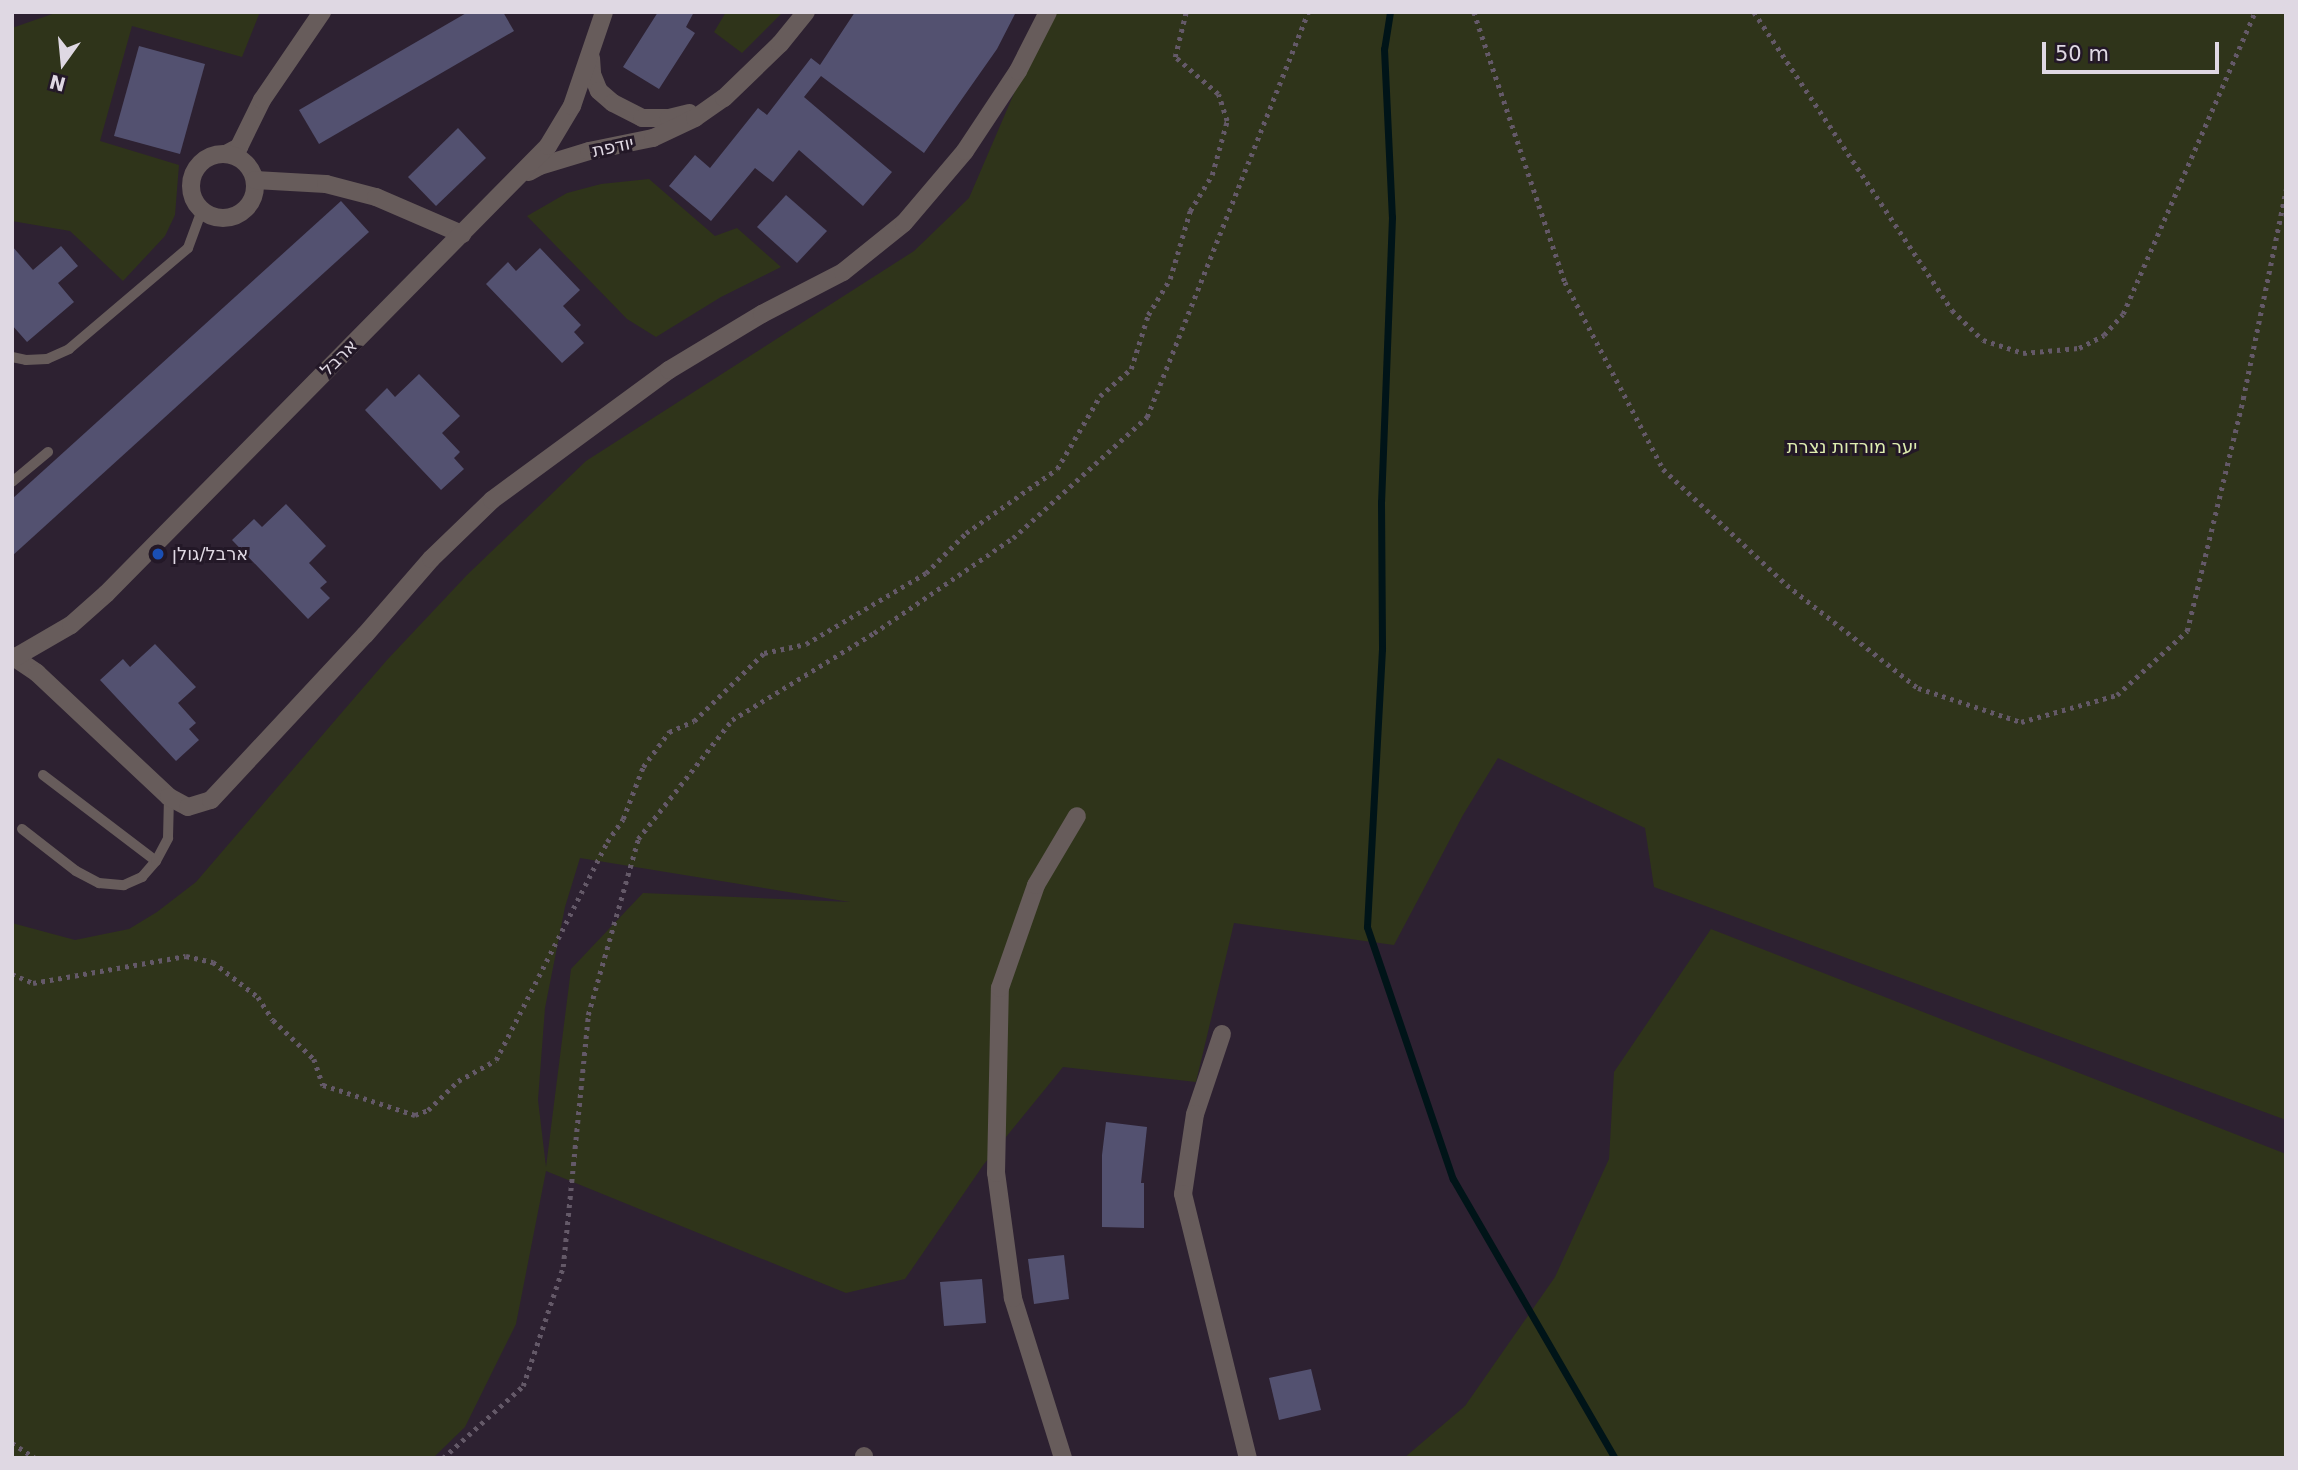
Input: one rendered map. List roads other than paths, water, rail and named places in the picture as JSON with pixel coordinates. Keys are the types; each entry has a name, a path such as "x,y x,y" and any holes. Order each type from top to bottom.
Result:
{"street":[{"path":"226,154 243,161 255,180 252,200 236,215 214,216 202,210 192,191 196,169 205,160 239,147 261,100 322,12"},
{"name":"ארבל","path":"13,657 71,625 106,594 548,146 572,106 604,12"},
{"name":"יודפת","path":"514,181 540,166 653,138 709,108 780,44 806,12"},
{"path":"13,657 37,673 169,797 188,807 211,800 356,645 431,559 492,500 669,370 762,314 843,272 904,223 965,151 1018,71 1048,12"},
{"name":"יודפת","path":"590,53 592,74 599,91 613,103 642,118 669,118 709,108"},
{"path":"255,180 326,184 376,197 463,234"},
{"path":"1063,1458 1013,1298 996,1173 999,1027 1000,988 1036,885 1077,816"},
{"path":"1222,1034 1195,1114 1182,1194 1248,1458"}],"lane":[{"path":"12,357 26,360 47,359 69,349 188,248 202,210"},
{"path":"12,482 48,452"},
{"path":"44,775 156,861"},
{"path":"22,828 76,871 99,883 124,885 142,877 156,861 169,838 169,797"}],"waterway":[{"path":"1390,12 1384,49 1392,217 1381,502 1382,649 1367,927 1453,1179 1615,1458"}],"place":[{"name":"ארבל/גולן","path":"158,554"}],"park label":[{"name":"יער מורדות נצרת","path":"1852,447"}]}
